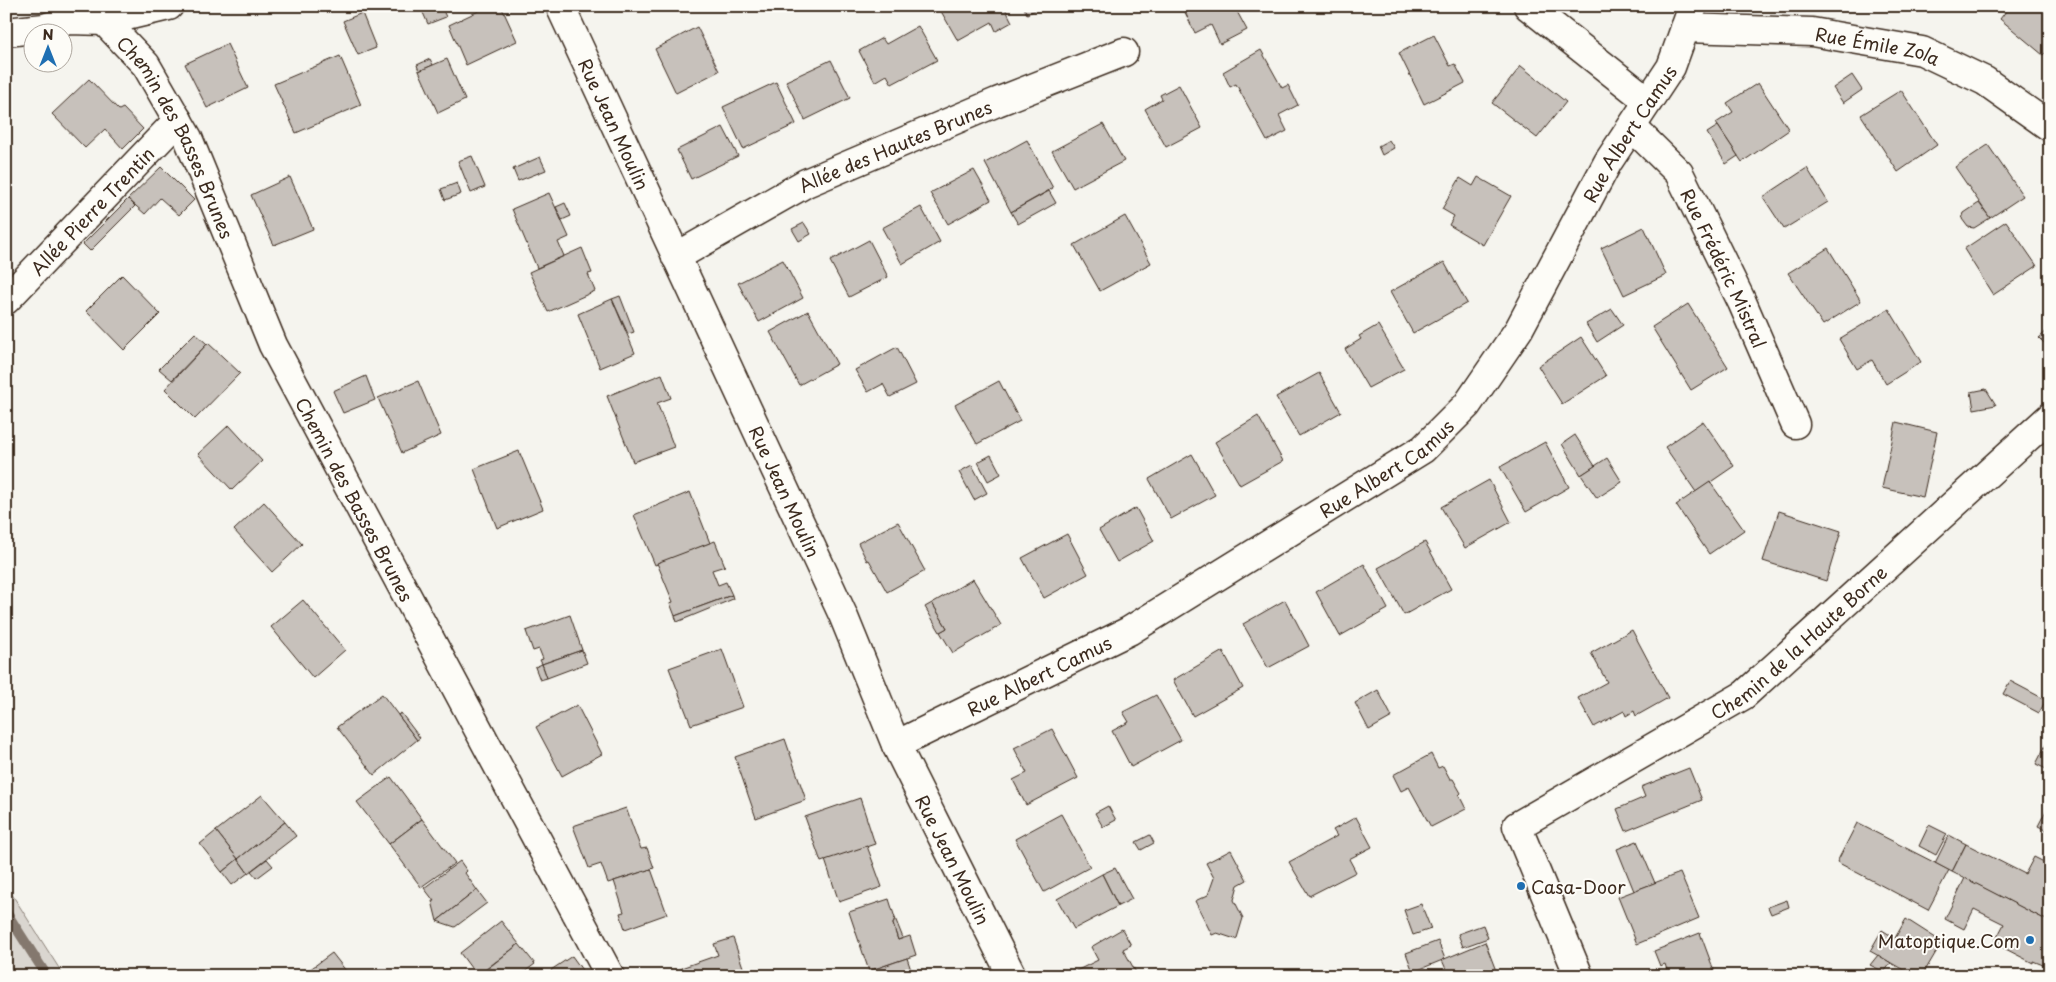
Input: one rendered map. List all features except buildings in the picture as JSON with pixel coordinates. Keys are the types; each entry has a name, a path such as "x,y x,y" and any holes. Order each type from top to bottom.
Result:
{"street":[{"path":"6,32 44,28 68,20 98,14 169,6"},
{"name":"Rue Jean Moulin","path":"560,6 842,615 896,745 1012,976"},
{"path":"1528,6 1648,101"},
{"name":"Chemin des Basses Brunes","path":"98,14 146,65 188,138 273,345 610,976"},
{"name":"Rue Albert Camus","path":"896,745 1129,631 1423,450 1467,405 1519,329 1608,162 1671,67 1689,17"},
{"name":"Rue Émile Zola","path":"1689,17 1812,32 1922,51 1985,81 2050,127"},
{"name":"Allée des Hautes Brunes","path":"676,258 806,183 997,102 1124,52"},
{"name":"Allée Pierre Trentin","path":"6,300 178,120"},
{"name":"Rue Frédéric Mistral","path":"1632,127 1679,173 1742,302 1795,424"},
{"name":"Chemin de la Haute Borne","path":"1579,976 1517,826 1744,695 2050,417"}],"shaded area":[{"path":"6,885 64,976 6,976"}],"waterway":[{"path":"6,912 47,976"}],"place":[{"name":"Casa-Door","path":"1521,886"},
{"name":"Matoptique.Com","path":"2030,940"}]}
